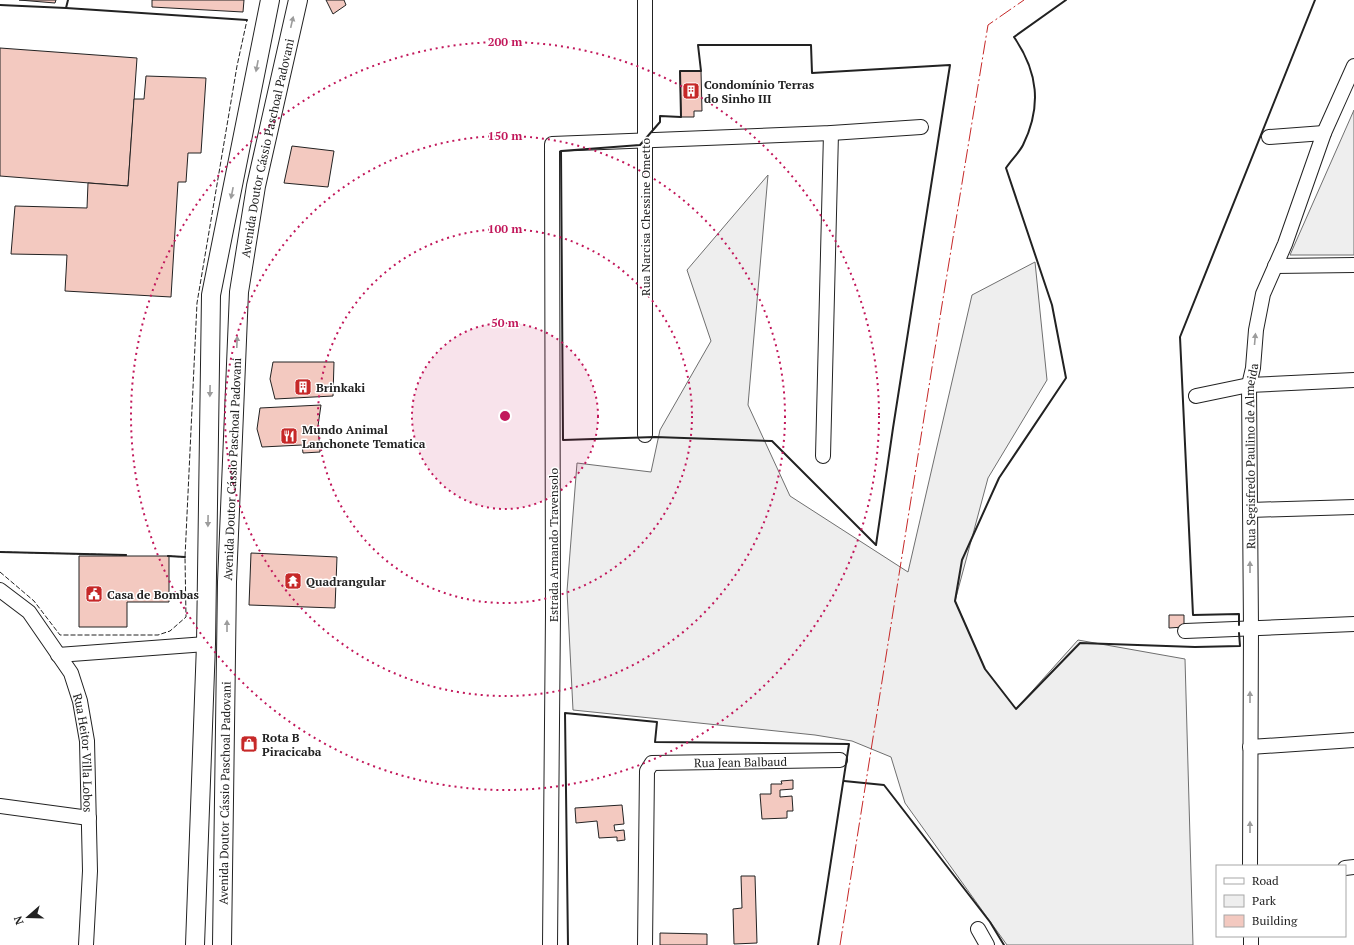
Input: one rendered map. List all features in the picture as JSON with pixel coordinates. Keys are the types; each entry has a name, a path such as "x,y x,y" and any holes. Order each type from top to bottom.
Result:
{"main road":[{"name":"Avenida Doutor Cássio Paschoal Padovani","path":"195,945 206,644 211,295 270,0"},
{"name":"Avenida Doutor Cássio Paschoal Padovani","path":"222,945 228,582 239,292 248,230 260,168 298,0"},
{"path":"249,107 254,123 247,155 249,163 254,168 260,168"},
{"path":"206,644 214,644 219,648 222,689 226,700"}],"street":[{"name":"Rua Narcisa Chessine Ometto","path":"645,0 645,435"},
{"name":"Rua Segisfredo Paulino de Almeida","path":"1250,865 1251,628 1249,385 1253,368 1256,330 1263,294 1285,244 1324,133 1354,66"},
{"path":"646,140 831,133 921,127"},
{"path":"823,456 831,133"},
{"path":"1268,137 1324,133"},
{"name":"Estrada Armando Travensolo","path":"550,945 553,621 552,144 646,140"},
{"path":"1275,266 1354,265"},
{"path":"1196,396 1249,385 1354,380"},
{"path":"1250,510 1354,507"},
{"name":"Rua Heitor Villa Lobos","path":"0,590 29,612 71,673 80,701 88,741 90,871 86,945"},
{"path":"1185,631 1354,624"},
{"path":"58,655 206,644"},
{"path":"1250,747 1354,740"},
{"name":"Rua Jean Balbaud","path":"645,945 647,771 652,763 840,760"},
{"path":"0,810 89,818"},
{"path":"978,930 987,945"}],"green space":[{"path":"1354,110 1354,255 1290,255"},
{"path":"768,175 748,405 790,496 908,572 972,295 1035,262 1047,380 988,478 955,601 985,669 1016,709 1078,640 1185,659 1193,945 1007,945 905,803 891,757 852,741 815,735 573,710 567,591 577,463 651,472 660,430 711,341 687,270"}],"building":[{"path":"19,0 56,0 55,3"},
{"path":"152,0 244,0 243,12 152,7"},
{"path":"326,0 344,0 346,5 333,14"},
{"path":"0,48 137,58 128,186 0,176"},
{"name":"Condomínio Terras do Sinho III","path":"680,71 701,71 702,111 694,111 694,117 681,117"},
{"path":"146,76 206,78 201,153 188,153 186,182 178,182 171,297 65,291 67,255 11,254 15,206 87,208 88,183 128,186 134,99 144,99"},
{"path":"292,146 334,151 328,187 284,183"},
{"name":"Brinkaki","path":"273,362 334,362 333,396 275,399 270,379"},
{"name":"Mundo Animal Lanchonete Tematica","path":"321,405 318,426 320,452 303,453 302,445 262,447 257,429 260,408"},
{"name":"Quadrangular","path":"251,553 337,557 335,608 249,605"},
{"path":"79,556 169,556 169,602 127,602 127,627 79,627"},
{"path":"1169,615 1184,615 1184,627 1169,628"},
{"path":"793,780 793,789 780,790 780,797 792,796 793,811 787,811 787,818 762,819 760,794 771,794 771,784 782,784 781,781"},
{"path":"622,805 624,824 614,825 615,831 624,830 625,840 617,841 617,837 599,838 597,821 576,823 575,808"},
{"path":"741,876 755,876 757,943 734,944 733,909 742,908"},
{"path":"660,933 707,934 707,945 660,945"}],"fence":[{"path":"0,572 34,601 60,635 158,635 170,631 186,617 185,557 197,303 237,66 247,20"},
{"path":"0,552 127,555"},
{"path":"167,556 185,557"}],"wall":[{"path":"0,5 66,8 68,0"},
{"path":"1066,0 1014,37 1028,63 1035,90 1035,103 1033,117 1023,145 1006,168 1052,305 1066,378 999,478 962,560 955,601 985,669 1016,709 1080,643 1195,647 1240,646 1239,633"},
{"path":"1239,625 1239,614 1193,615 1180,337 1315,0"},
{"path":"66,8 247,20"},
{"path":"698,45 811,45 812,73 950,65 876,545 772,441 655,437 563,440 561,151 640,145 660,122 660,116 681,117 680,71 701,71 698,45"},
{"path":"0,552 126,555"},
{"path":"168,556 185,557"},
{"path":"568,945 565,713 657,722 655,742 849,744 818,945"},
{"path":"844,781 884,785 990,922 1004,945"}],"power":[{"path":"840,945 988,25 1024,0"}],"place":[{"name":"Condomínio Terras do Sinho III","path":"691,91"},
{"name":"Brinkaki","path":"303,387"},
{"name":"Mundo Animal Lanchonete Tematica","path":"289,436"},
{"name":"Quadrangular","path":"293,581"},
{"name":"Casa de Bombas","path":"94,594"},
{"name":"Rota B Piracicaba","path":"249,744"}]}
